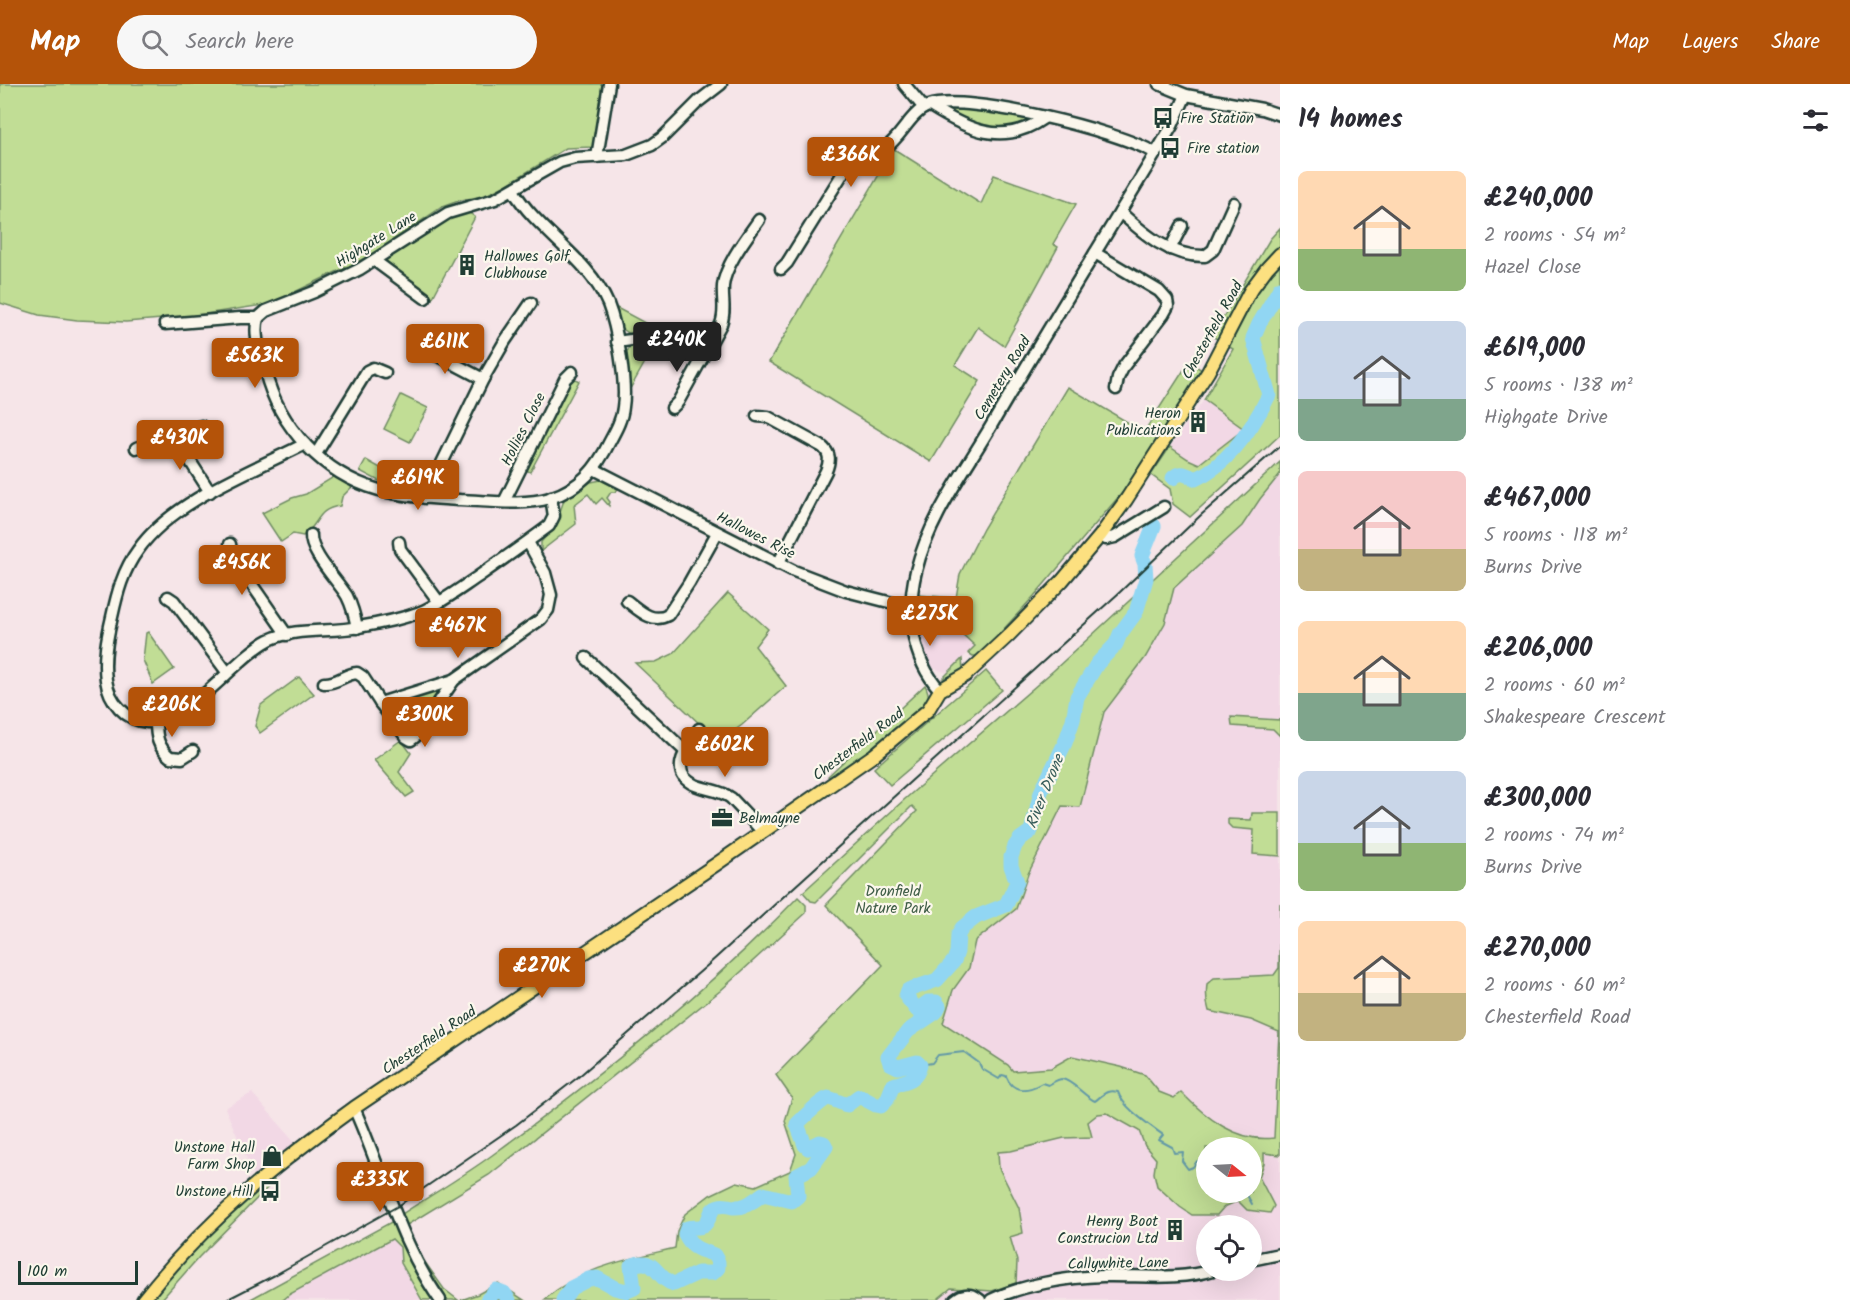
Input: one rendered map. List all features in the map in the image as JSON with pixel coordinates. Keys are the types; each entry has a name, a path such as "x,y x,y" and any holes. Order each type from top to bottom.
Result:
{"main road":[{"name":"Chesterfield Road","path":"354,1108 874,755 928,710 940,690 966,675 1062,581 1100,536 1126,500 1208,372 1250,291 1280,254"},
{"path":"143,1300 200,1233 247,1189 354,1108"}],"street":[{"path":"597,157 609,84"},
{"name":"Highgate Lane","path":"165,324 258,318 266,312 314,292 375,261 448,213 495,199 567,159 626,155 652,145 721,84"},
{"path":"904,84 927,107 960,123 995,134 1026,129 1044,118"},
{"path":"1160,84 1186,95 1262,109 1280,115"},
{"name":"Cemetery Road","path":"940,690 926,673 918,657 913,637 912,608 915,573 927,537 1019,378 1172,126 1186,95"},
{"path":"781,269 848,165 854,159 885,149 927,107 964,104 1012,110 1119,137 1155,153"},
{"path":"258,318 256,328 259,345 275,401 285,420 305,444 340,472 371,487 425,498 528,502 551,497 577,485 594,469 619,424 623,408 624,387 617,342 607,303 590,275 525,207 513,190"},
{"path":"1120,212 1146,236 1170,249 1199,256 1209,254 1216,244 1234,203"},
{"path":"672,408 678,402 724,316 723,286 729,268 759,220"},
{"path":"1170,249 1182,226"},
{"path":"1095,253 1159,291 1167,300 1168,306 1124,366 1116,389"},
{"path":"375,261 425,298"},
{"path":"425,498 483,379 505,340 531,303"},
{"path":"617,342 666,335 672,336 703,355"},
{"path":"416,347 483,379"},
{"path":"316,454 366,371 372,368 385,373"},
{"name":"Hollies Close","path":"504,502 556,397 572,372"},
{"path":"757,416 768,417 822,446 826,449 830,459 778,564"},
{"path":"136,448 201,426"},
{"path":"178,434 192,464 210,492"},
{"path":"305,444 210,492 159,525 145,540 126,571 115,600 106,648 107,688 114,702 125,714 144,722 156,722 186,708 227,672 270,640 287,634 357,628 418,612 439,602 528,542 552,522 554,511 551,497"},
{"name":"Hallowes Rise","path":"594,469 778,564 846,591 912,608"},
{"path":"1100,536 1106,539 1115,537 1164,507"},
{"path":"627,602 651,618 663,618 668,615 717,533"},
{"path":"311,535 315,550 351,605 357,628"},
{"path":"399,542 400,549 439,602"},
{"path":"380,703 454,680 535,623 548,610 551,595 548,579 528,542"},
{"path":"230,544 232,556 287,634"},
{"path":"168,597 174,601 227,672"},
{"path":"586,658 686,751"},
{"path":"324,682 336,682 349,674 357,673 406,737 411,740 454,680"},
{"path":"156,722 156,736 159,744 170,757 182,758 193,751"},
{"path":"699,729 681,760 681,767 688,780 726,794 763,832"},
{"path":"354,1108 408,1246 440,1300"},
{"path":"1262,1258 1280,1254"},
{"name":"Callywhite Lane","path":"991,1300 1048,1282 1071,1278 1175,1277 1196,1274"},
{"path":"955,1300 965,1294 980,1300"}],"shaded area":[{"path":"1204,400 1245,429 1199,464 1170,447"},
{"path":"1280,474 1280,1300 940,1300 939,1298 951,1288 992,1291 1016,1282 1017,1261 1010,1237 1022,1233 1010,1188 999,1168 998,1151 1011,1151 1064,1138 1092,1137 1088,1123 1098,1114 1107,1113 1139,1131 1145,1146 1156,1159 1154,1173 1157,1186 1164,1192 1196,1200 1196,1203 1224,1207 1241,1203 1247,1210 1270,1213 1274,1206 1262,1184 1264,1139 1262,1137 1230,1131 1202,1114 1181,1093 1174,1098 1159,1092 1145,1075 1121,1067 1072,1056 1051,1068 1013,1071 1008,1065 943,1023 953,990 969,968 975,941 1016,909 1028,874 1062,805 1080,806 1104,712 1145,658 1165,623 1174,588 1196,570"},
{"path":"918,612 961,633 976,646 947,673 933,668 920,654"},
{"path":"252,1093 296,1143 254,1175 225,1108"},
{"path":"392,1238 401,1247 401,1263 422,1300 283,1300 290,1294"}],"green space":[{"path":"0,84 602,84 593,147 566,148 484,196 461,200 442,207 369,256 270,304 185,317 126,322 77,320 39,315 0,303"},
{"path":"942,109 971,109 1033,118 1012,127 987,126"},
{"path":"894,149 981,204 994,175 1076,204 1053,244 1058,247 1004,346 978,327 955,365 980,381 931,462 769,362"},
{"path":"468,212 475,217 432,299 381,262 445,217"},
{"path":"1280,228 1280,435 1190,517 1173,504 1170,489 1151,475 1170,447 1199,464 1244,429 1204,400 1233,349 1212,336 1270,239"},
{"path":"615,307 660,331 657,341 630,389 625,354 632,345 631,335 620,327"},
{"path":"1189,362 1202,370 1127,487 1034,596 979,656 968,653 975,646 961,633 918,612 919,595 956,598 960,574 983,529 1068,387 1144,432"},
{"path":"572,377 579,381 530,472 524,469"},
{"path":"401,395 428,408 410,442 384,429"},
{"path":"366,460 384,470 379,481 360,471"},
{"name":"Dronfield Nature Park","path":"1280,462 1280,474 1242,526 1174,588 1165,623 1145,658 1104,712 1080,807 1062,806 1028,874 1016,909 975,941 969,968 953,990 943,1023 1008,1065 1013,1071 1051,1068 1072,1056 1145,1075 1159,1092 1174,1098 1181,1092 1211,1119 1235,1132 1254,1137 1196,1137 1196,1203 1233,1203 1224,1207 1217,1215 1192,1215 1157,1186 1154,1173 1156,1159 1145,1146 1139,1131 1107,1113 1098,1114 1088,1122 1092,1137 1064,1138 998,1152 999,1168 1019,1208 1023,1233 1010,1237 1017,1261 1016,1283 992,1291 951,1288 939,1298 940,1300 544,1300 558,1289 590,1272 675,1248 677,1231 685,1214 710,1195 737,1182 756,1186 790,1171 796,1154 785,1121 792,1098 776,1075 883,965 826,905 917,811 912,806 816,902 811,901 803,892 905,799 1053,671"},
{"path":"335,476 353,486 342,497 340,506 326,510 303,536 293,534 281,542 262,513 292,498 306,494"},
{"path":"601,480 618,489 611,492 607,498 610,502 609,506 602,498 596,504 588,494 574,505 576,524 541,551 541,542 555,526 564,500 591,482"},
{"path":"728,593 768,629 755,646 786,686 719,742 635,663 656,662 673,654"},
{"path":"148,632 174,669 153,684 143,660"},
{"path":"962,659 963,670 949,678 943,678"},
{"path":"986,671 1002,690 890,785 874,768"},
{"path":"299,677 314,694 260,733 255,726 261,705"},
{"path":"925,685 928,698 913,717 884,741 830,779 828,776"},
{"path":"444,686 413,733 409,733 390,709 392,705"},
{"path":"1231,717 1280,720 1280,736 1273,729 1232,726"},
{"path":"401,740 411,753 399,772 414,792 406,797 374,760"},
{"path":"1252,813 1280,813 1280,856 1253,854 1254,830 1232,828 1228,824 1228,819 1251,820"},
{"path":"798,897 806,905 806,913 720,991 489,1175 404,1225 399,1216 459,1178 535,1124 613,1063 727,966"},
{"path":"1280,903 1280,1155 1264,1153 1262,1169 1262,1138 1274,1138 1279,1032 1251,1020 1209,1011 1206,991 1207,984 1214,978 1274,975 1279,968"},
{"path":"273,1174 274,1181 199,1257 161,1300 148,1300 207,1233"},
{"path":"1262,1183 1274,1206 1270,1213 1247,1210 1240,1203 1262,1203"},
{"path":"393,1221 404,1248 417,1251 444,1289 458,1300 422,1300 401,1263 400,1247 392,1239 290,1294 283,1300 249,1300"},
{"path":"498,1283 524,1300 461,1300 478,1294"}],"waterway":[{"name":"River Drone","path":"1173,478 1181,474 1195,479 1207,473 1229,455 1263,407 1269,395 1253,338 1280,288"},
{"name":"River Drone","path":"563,1300 571,1288 589,1279 597,1278 615,1288 627,1291 634,1288 631,1266 639,1263 651,1265 662,1277 674,1284 698,1273 713,1273 718,1268 714,1255 691,1243 685,1234 687,1228 703,1226 716,1207 742,1206 763,1194 792,1201 798,1196 796,1176 811,1168 826,1147 820,1142 808,1148 797,1124 828,1098 847,1105 859,1096 881,1106 887,1100 893,1085 910,1080 916,1074 920,1065 917,1062 898,1067 890,1063 888,1057 908,1031 936,1012 939,1006 936,1002 928,1002 917,1010 906,996 908,990 937,980 954,961 958,935 962,928 976,917 1006,905 1017,882 1011,866 1011,857 1020,839 1031,831 1041,792 1065,743 1073,720 1077,697 1097,664 1116,644 1120,634 1136,612 1146,579 1142,556 1154,526"},
{"path":"920,1065 932,1063 938,1055 964,1052 979,1063 982,1069 999,1079 1002,1075 1006,1076 1009,1082 1017,1088 1026,1089 1042,1083 1048,1085 1062,1079 1070,1082 1095,1101 1108,1092 1118,1092 1131,1110 1163,1135 1159,1140 1172,1147 1174,1153 1183,1152 1182,1161 1188,1169 1196,1162"},
{"name":"River Drone","path":"487,1300 496,1290 504,1293 509,1300"}],"railway":[{"path":"226,1300 398,1206 516,1125 577,1078 709,964 1120,592 1201,515 1280,446"}],"place":[{"name":"Fire Station","path":"1163,118"},
{"name":"Fire station","path":"1170,148"},
{"name":"Hallowes Golf Clubhouse","path":"467,265"},
{"name":"Heron Publications","path":"1198,422"},
{"name":"Belmayne","path":"722,818"},
{"name":"Unstone Hall Farm Shop","path":"272,1156"},
{"name":"Unstone Hill","path":"270,1191"},
{"name":"Henry Boot Construcion Ltd","path":"1175,1230"}]}
